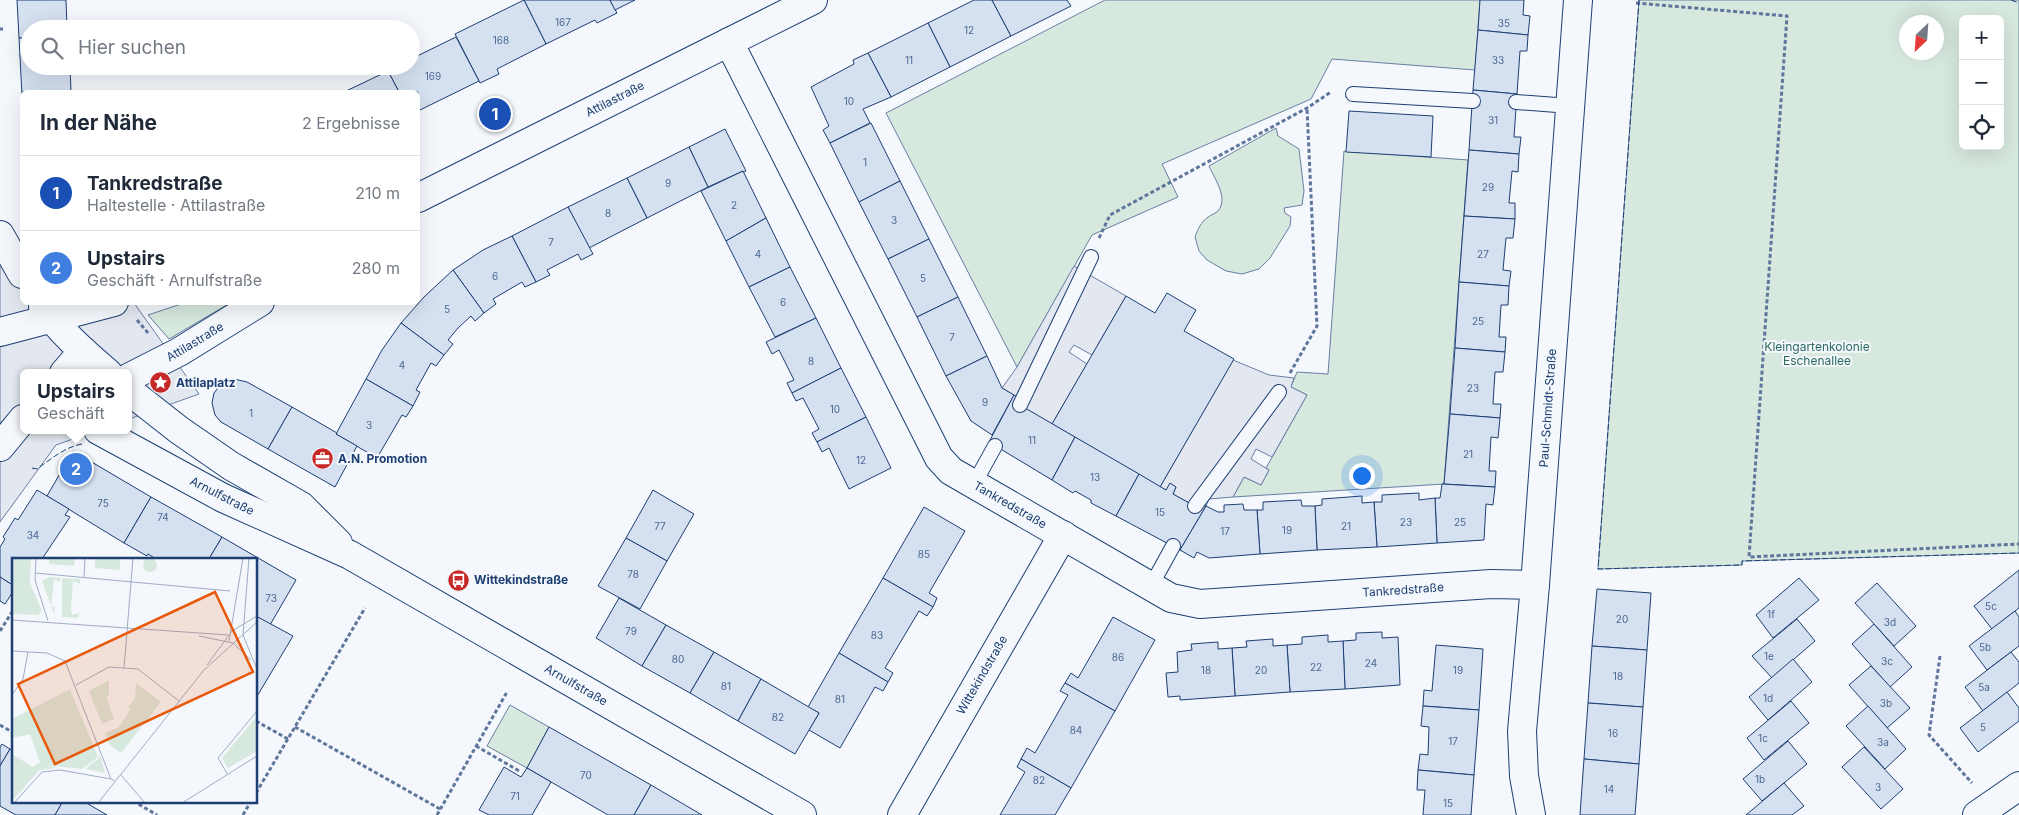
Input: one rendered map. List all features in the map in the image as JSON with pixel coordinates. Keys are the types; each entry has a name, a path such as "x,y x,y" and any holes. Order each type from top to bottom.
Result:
{"street":[{"name":"Attilastraße","path":"420,197 813,0"},
{"name":"Paul-Schmidt-Straße","path":"1531,815 1524,776 1522,731 1535,585 1578,0"},
{"name":"Tankredstraße","path":"729,42 939,458 951,471 1171,598 1200,604 1491,584 1535,585"},
{"path":"0,235 20,270"},
{"path":"0,332 46,311 91,305"},
{"name":"Attilastraße","path":"132,376 179,352 255,305"},
{"path":"46,311 83,351 103,369"},
{"path":"67,369 83,351"},
{"name":"Arnulfstraße","path":"132,393 179,430 231,466 301,506 350,555"},
{"name":"Arnulfstraße","path":"105,434 223,498 350,555 802,815"},
{"name":"Wittekindstraße","path":"902,815 1063,535"},
{"path":"1977,815 2019,786"}],"lane":[{"path":"1353,94 1473,101"},
{"path":"1516,102 1570,106"},
{"path":"1020,406 1091,257"},
{"path":"1195,506 1279,392"},
{"path":"974,484 996,446"},
{"path":"1151,586 1173,546"}],"path":[{"path":"1636,3 1787,16 1749,557 2019,544"},
{"path":"1091,257 1110,215 1307,108 1331,92 1353,94"},
{"path":"1279,392 1317,326 1307,108"},
{"path":"137,319 153,338"},
{"path":"258,790 365,608"},
{"path":"0,631 12,612"},
{"path":"1940,656 1929,735 1974,786"},
{"path":"437,815 507,692"},
{"path":"258,722 288,739"},
{"path":"0,725 12,732"},
{"path":"295,727 440,809"},
{"path":"476,746 521,772"},
{"path":"135,802 158,815"},
{"path":"244,815 251,802"}],"green space":[{"path":"1105,0 1480,0 1475,70 1332,59 1311,99 1162,164 1178,197 1092,235 1017,367 886,113"},
{"name":"Kleingartenkolonie Eschenallee","path":"1639,0 2019,0 2019,553 1742,561 1742,565 1598,569"},
{"path":"1276,128 1278,136 1299,149 1304,191 1302,205 1284,208 1285,213 1291,217 1290,226 1270,258 1259,269 1242,274 1226,271 1207,260 1199,251 1195,237 1203,221 1218,211 1221,206 1220,188 1209,166"},
{"path":"1344,151 1468,160 1444,484 1233,497 1244,477 1261,485 1269,470 1266,468 1307,395 1291,387 1297,372 1328,374"},
{"path":"178,305 227,305 169,339 148,315"},
{"path":"510,705 549,727 527,768 487,746"}],"shaded area":[{"name":"Attilaplatz","path":"20,246 20,305 135,305 199,394 132,418 132,369 20,369 20,434 87,434 56,445 0,522 0,257"},
{"path":"1074,266 1126,296 1092,355 1074,345 1069,352 1087,364 1052,424 1014,403 1017,397 1002,388 1017,367"},
{"path":"1233,360 1269,375 1294,378 1291,387 1307,395 1272,457 1256,449 1251,459 1269,470 1261,485 1244,477 1233,497 1209,499 1206,506 1203,504 1200,509 1173,494 1176,487 1170,484 1166,490 1160,487"}],"building":[{"path":"17,0 66,0 67,20 20,20 19,38"},
{"path":"524,0 610,0 617,13 597,23 595,20 546,44"},
{"path":"524,0 546,44 497,69 499,74 480,83 455,34"},
{"path":"610,0 635,0 615,10"},
{"path":"974,0 992,0 1011,36 950,67 928,23"},
{"path":"992,0 1067,0 1071,6 1011,36"},
{"path":"1480,0 1524,0 1523,15 1530,16 1528,35 1478,30"},
{"path":"928,23 950,67 891,97 868,53"},
{"path":"1478,30 1528,35 1527,51 1520,51 1517,94 1473,90"},
{"path":"456,37 479,81 420,110 420,90 398,90 390,75 420,75 420,55"},
{"path":"868,53 891,97 863,109 870,123 830,143 823,130 829,126 811,87 854,64 853,60"},
{"path":"21,75 70,75 71,90 22,90"},
{"path":"380,75 390,75 398,90 348,90"},
{"path":"1473,90 1517,94 1514,137 1521,137 1519,154 1469,150"},
{"path":"1349,111 1433,116 1431,157 1346,152"},
{"path":"871,123 900,181 859,202 830,143"},
{"path":"725,129 746,171 708,187 689,147"},
{"path":"689,147 708,187 647,218 627,178"},
{"path":"1469,150 1519,154 1518,172 1512,171 1509,203 1515,203 1515,219 1464,216"},
{"path":"743,171 766,218 726,241 701,191"},
{"path":"627,178 647,218 589,248 568,207"},
{"path":"900,181 929,239 888,259 859,202"},
{"path":"568,207 593,254 581,260 578,254 547,270 550,275 536,282 512,236"},
{"path":"1464,216 1515,219 1513,238 1506,238 1503,270 1511,271 1509,286 1459,282"},
{"path":"766,218 790,267 749,287 726,241"},
{"path":"512,236 536,282 525,287 522,282 493,299 496,304 484,313 453,270 483,250"},
{"path":"929,239 958,297 917,317 888,259"},
{"path":"790,267 816,318 775,337 749,287"},
{"path":"453,270 484,313 475,321 471,316 458,328 448,340 453,344 444,355 401,323 417,305 420,305 420,302"},
{"path":"1459,282 1509,286 1508,305 1501,305 1499,337 1506,337 1505,352 1455,348"},
{"path":"1167,293 1196,310 1184,331 1234,359 1160,487 1052,424 1126,296 1155,313"},
{"path":"958,297 987,356 946,376 917,317"},
{"path":"816,318 841,368 792,393 787,383 794,380 779,350 772,354 766,342"},
{"path":"401,323 444,355 436,366 431,363 416,390 420,392 413,406 366,379 382,350"},
{"path":"1455,348 1505,352 1503,372 1495,372 1493,404 1501,404 1500,418 1450,414"},
{"path":"987,356 1002,388 1014,395 992,435 971,421 946,376"},
{"path":"841,368 866,417 817,442 812,433 819,429 803,398 796,401 792,393"},
{"path":"234,379 247,382 292,407 268,449 221,422 215,415 212,403 214,393 222,383"},
{"path":"366,379 413,406 406,417 402,415 377,458 336,434"},
{"path":"1014,395 1017,397 1020,405 1075,437 1052,480 989,442"},
{"path":"292,407 357,446 335,487 268,449"},
{"path":"1450,414 1500,418 1498,438 1491,437 1489,471 1496,471 1495,487 1444,484"},
{"path":"866,417 891,468 849,489 829,448 822,452 817,442"},
{"path":"1075,437 1139,474 1116,516 1091,503 1091,500 1075,491 1073,493 1052,480"},
{"path":"73,451 151,497 124,543 47,496"},
{"path":"1139,474 1166,490 1170,483 1176,487 1173,494 1200,509 1203,504 1206,506 1180,550 1116,516"},
{"path":"1442,484 1495,487 1493,505 1486,504 1484,540 1437,543 1435,498 1440,498"},
{"path":"37,490 69,509 65,515 70,517 43,558 12,558 12,585 0,577 0,547 5,539 3,537 15,518 18,520"},
{"path":"653,490 694,514 667,561 626,538"},
{"path":"1419,493 1419,500 1435,498 1437,543 1377,547 1374,502 1382,502 1382,495"},
{"path":"1362,496 1362,503 1374,502 1377,547 1317,550 1315,506 1322,505 1322,499"},
{"path":"151,497 222,537 210,558 154,558 124,543"},
{"path":"1301,500 1302,506 1315,506 1317,550 1260,554 1257,510 1263,510 1263,502"},
{"path":"1243,504 1244,510 1257,510 1260,554 1209,558 1197,552 1194,558 1180,550 1206,506 1218,512 1224,512 1224,505"},
{"path":"924,507 965,531 929,593 937,598 933,607 883,578"},
{"path":"222,537 296,580 270,625 258,617 258,558 210,558"},
{"path":"626,538 667,561 640,609 598,586"},
{"path":"2019,570 2019,608 1992,629 1974,606"},
{"path":"0,577 12,585 12,593 5,604 0,601"},
{"path":"883,578 933,607 927,616 919,611 885,668 893,673 888,682 839,653"},
{"path":"1799,578 1819,600 1773,638 1756,615"},
{"path":"1877,583 1916,626 1894,646 1855,603"},
{"path":"1597,589 1651,593 1647,650 1592,646"},
{"path":"619,598 666,625 642,666 596,638"},
{"path":"2015,611 2019,617 2019,646 1987,670 1969,646"},
{"path":"258,617 293,636 258,695"},
{"path":"1113,617 1155,640 1115,711 1065,683 1071,673 1078,678"},
{"path":"1797,619 1815,641 1772,678 1752,656"},
{"path":"1874,624 1912,667 1890,687 1852,644"},
{"path":"666,625 714,652 690,693 642,666"},
{"path":"1382,632 1382,638 1398,637 1400,685 1345,689 1343,641 1356,640 1356,633"},
{"path":"1328,635 1328,642 1343,641 1345,689 1290,692 1287,645 1302,644 1302,637"},
{"path":"1273,639 1273,646 1287,645 1290,692 1235,696 1232,648 1247,647 1246,641"},
{"path":"1218,642 1218,649 1232,648 1235,696 1180,700 1180,696 1168,697 1166,673 1178,672 1177,652 1192,650 1191,644"},
{"path":"1436,645 1483,649 1479,710 1423,706 1424,690 1432,691"},
{"path":"1592,646 1647,650 1643,707 1588,703"},
{"path":"714,652 761,679 738,721 690,693"},
{"path":"2011,652 2019,662 2019,683 1983,711 1965,687"},
{"path":"839,653 888,682 883,691 875,687 840,748 809,730 819,713 808,707"},
{"path":"1793,659 1812,682 1768,720 1749,697"},
{"path":"1871,666 1910,708 1887,728 1849,685"},
{"path":"761,679 819,713 795,754 738,721"},
{"path":"1065,683 1115,711 1071,788 1021,759 1027,748 1035,753 1068,695 1060,691"},
{"path":"2007,692 2019,708 2019,721 1978,752 1960,728"},
{"path":"1791,701 1809,723 1764,760 1747,738"},
{"path":"1588,703 1643,707 1639,764 1584,759"},
{"path":"1423,706 1479,710 1474,775 1418,770 1420,754 1428,755 1429,727 1421,726"},
{"path":"1868,706 1906,749 1885,769 1846,726"},
{"path":"549,727 651,785 634,815 608,815 527,768"},
{"path":"1788,741 1807,764 1762,801 1743,779"},
{"path":"2,744 10,749 0,766 0,747"},
{"path":"1864,747 1903,789 1881,809 1842,767"},
{"path":"10,749 12,750 12,802 62,802 55,815 16,815 0,806 0,766"},
{"path":"1021,759 1071,788 1055,815 1000,815 1025,772 1017,767"},
{"path":"1584,759 1639,764 1635,815 1580,815"},
{"path":"504,767 521,777 527,768 551,782 532,815 489,815 479,810"},
{"path":"1418,770 1474,775 1471,815 1423,815 1425,790 1417,790"},
{"path":"1784,783 1804,806 1792,815 1746,815"},
{"path":"651,785 702,815 634,815"},
{"path":"62,802 85,802 107,815 55,815"}],"fence":[{"path":"1639,0 1598,569 1742,565 1742,561 2019,553"},
{"path":"2011,0 2019,3"},
{"path":"32,468 37,469 53,457 82,444"}],"place":[{"name":"Tankredstraße","path":"495,114"},
{"name":"Attilaplatz","path":"160,383"},
{"name":"A.N. Promotion","path":"322,459"},
{"name":"Upstairs","path":"76,469"},
{"name":"Wittekindstraße","path":"458,580"}]}
